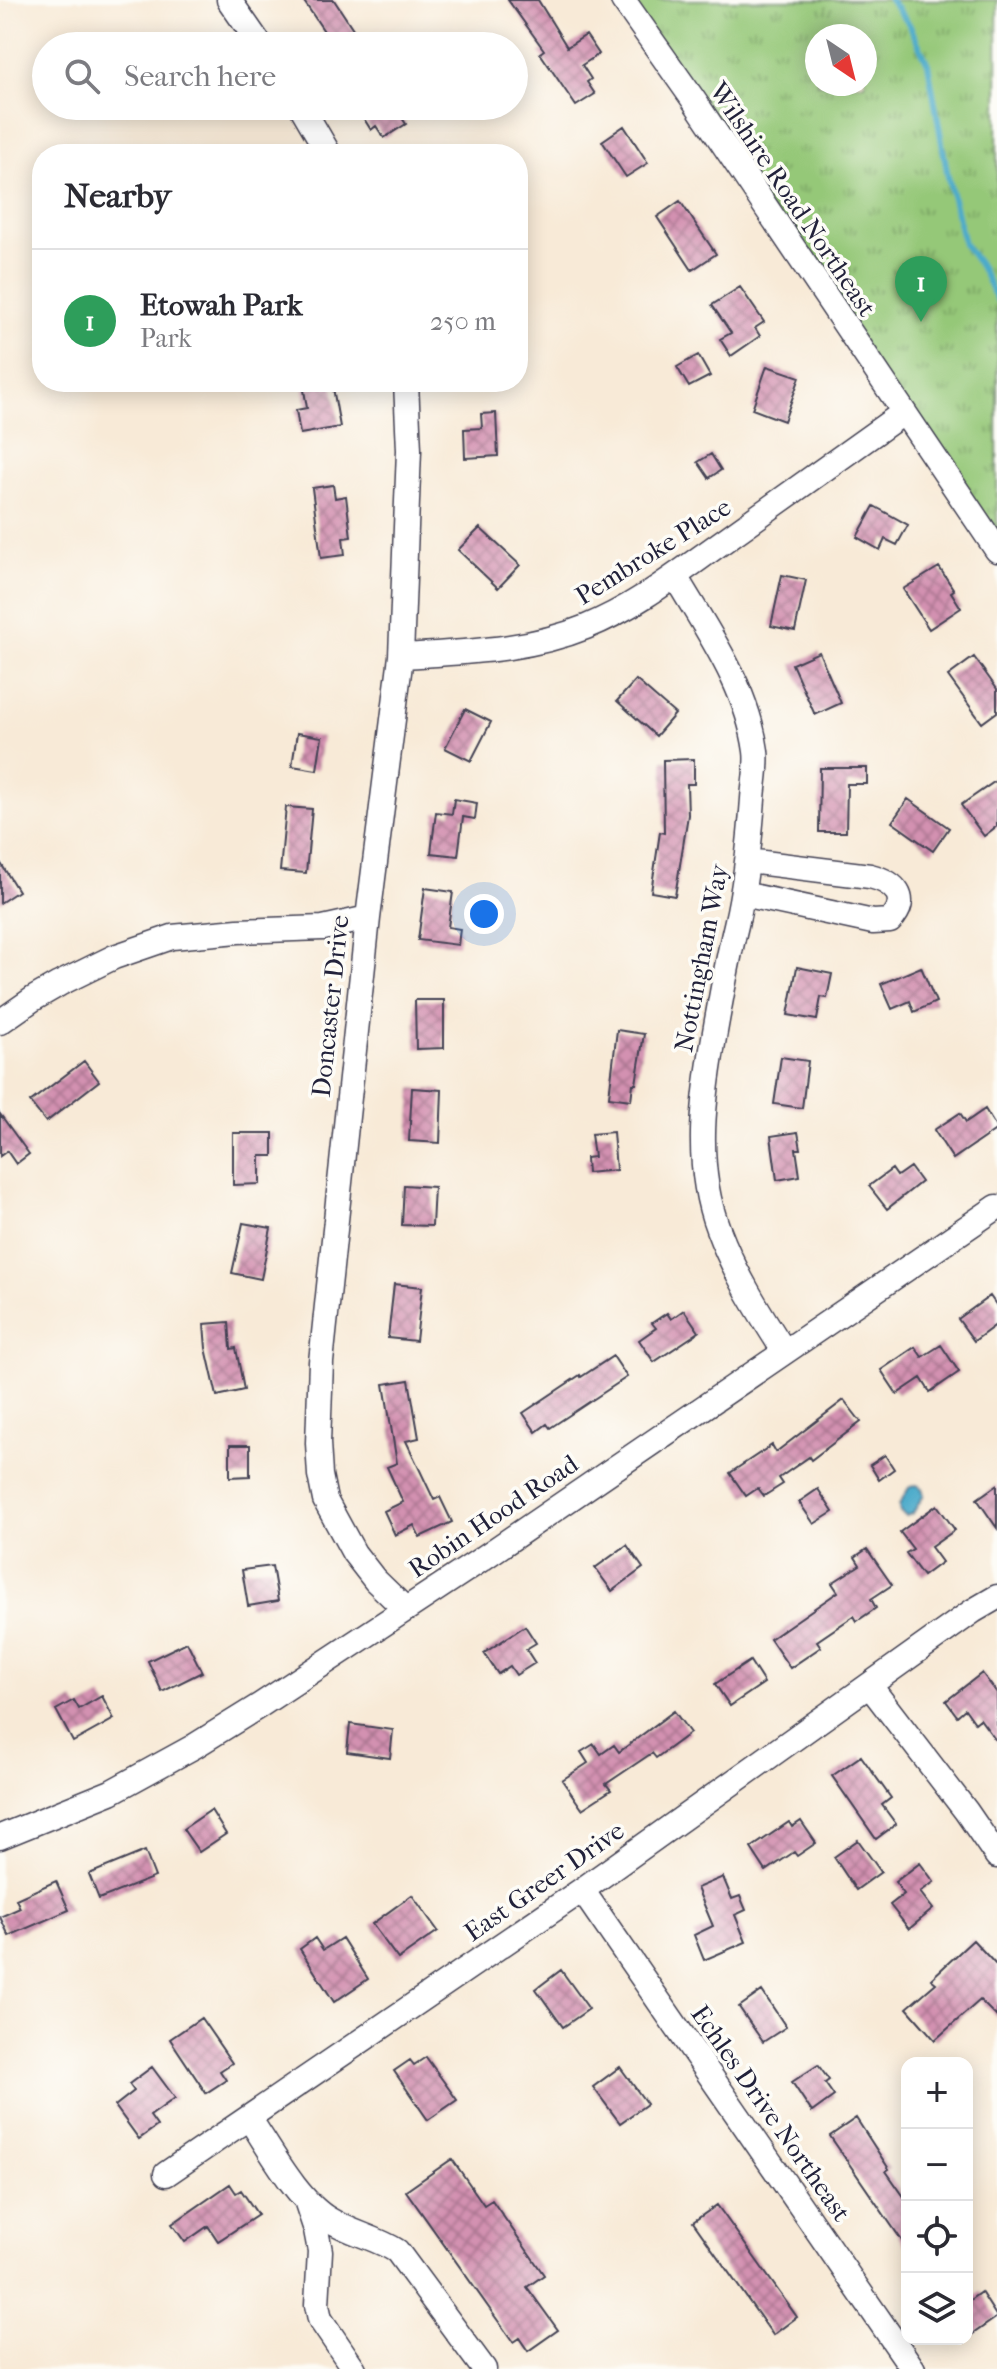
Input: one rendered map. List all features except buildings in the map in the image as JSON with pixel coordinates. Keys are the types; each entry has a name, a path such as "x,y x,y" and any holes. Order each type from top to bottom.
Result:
{"street":[{"path":"229,0 251,32"},
{"name":"Wilshire Road Northeast","path":"623,0 997,550"},
{"path":"309,120 323,144"},
{"name":"Doncaster Drive","path":"405,1609 375,1580 354,1553 325,1500 318,1453 321,1362 368,918 401,656 409,450 406,392"},
{"name":"Pembroke Place","path":"401,656 495,650 587,627 675,576 903,413"},
{"name":"Nottingham Way","path":"675,576 741,695 756,753 748,861 706,1083 703,1164 717,1228 745,1286 784,1351"},
{"path":"743,894 873,922 890,921 897,914 900,899 896,889 886,880 748,861"},
{"path":"0,1022 33,999 87,970 172,937 323,928 368,918"},
{"name":"Robin Hood Road","path":"0,1837 111,1792 193,1747 405,1609 997,1207"},
{"name":"East Greer Drive","path":"166,2174 582,1890 973,1611 997,1597"},
{"path":"870,1686 997,1856"},
{"name":"Echles Drive Northeast","path":"582,1890 913,2369"},
{"path":"249,2118 306,2201 320,2251 317,2305 320,2319 354,2369"},
{"path":"306,2201 327,2218 397,2251 484,2369"}],"green space":[{"path":"623,0 997,0 997,545"}],"water":[{"path":"917,1485 924,1495 913,1513 906,1516 900,1512 899,1505 910,1486"}],"waterway":[{"path":"890,0 909,24 928,64 948,177 964,244 980,266 997,300"}],"place":[{"name":"Etowah Park","path":"921,322"}]}
